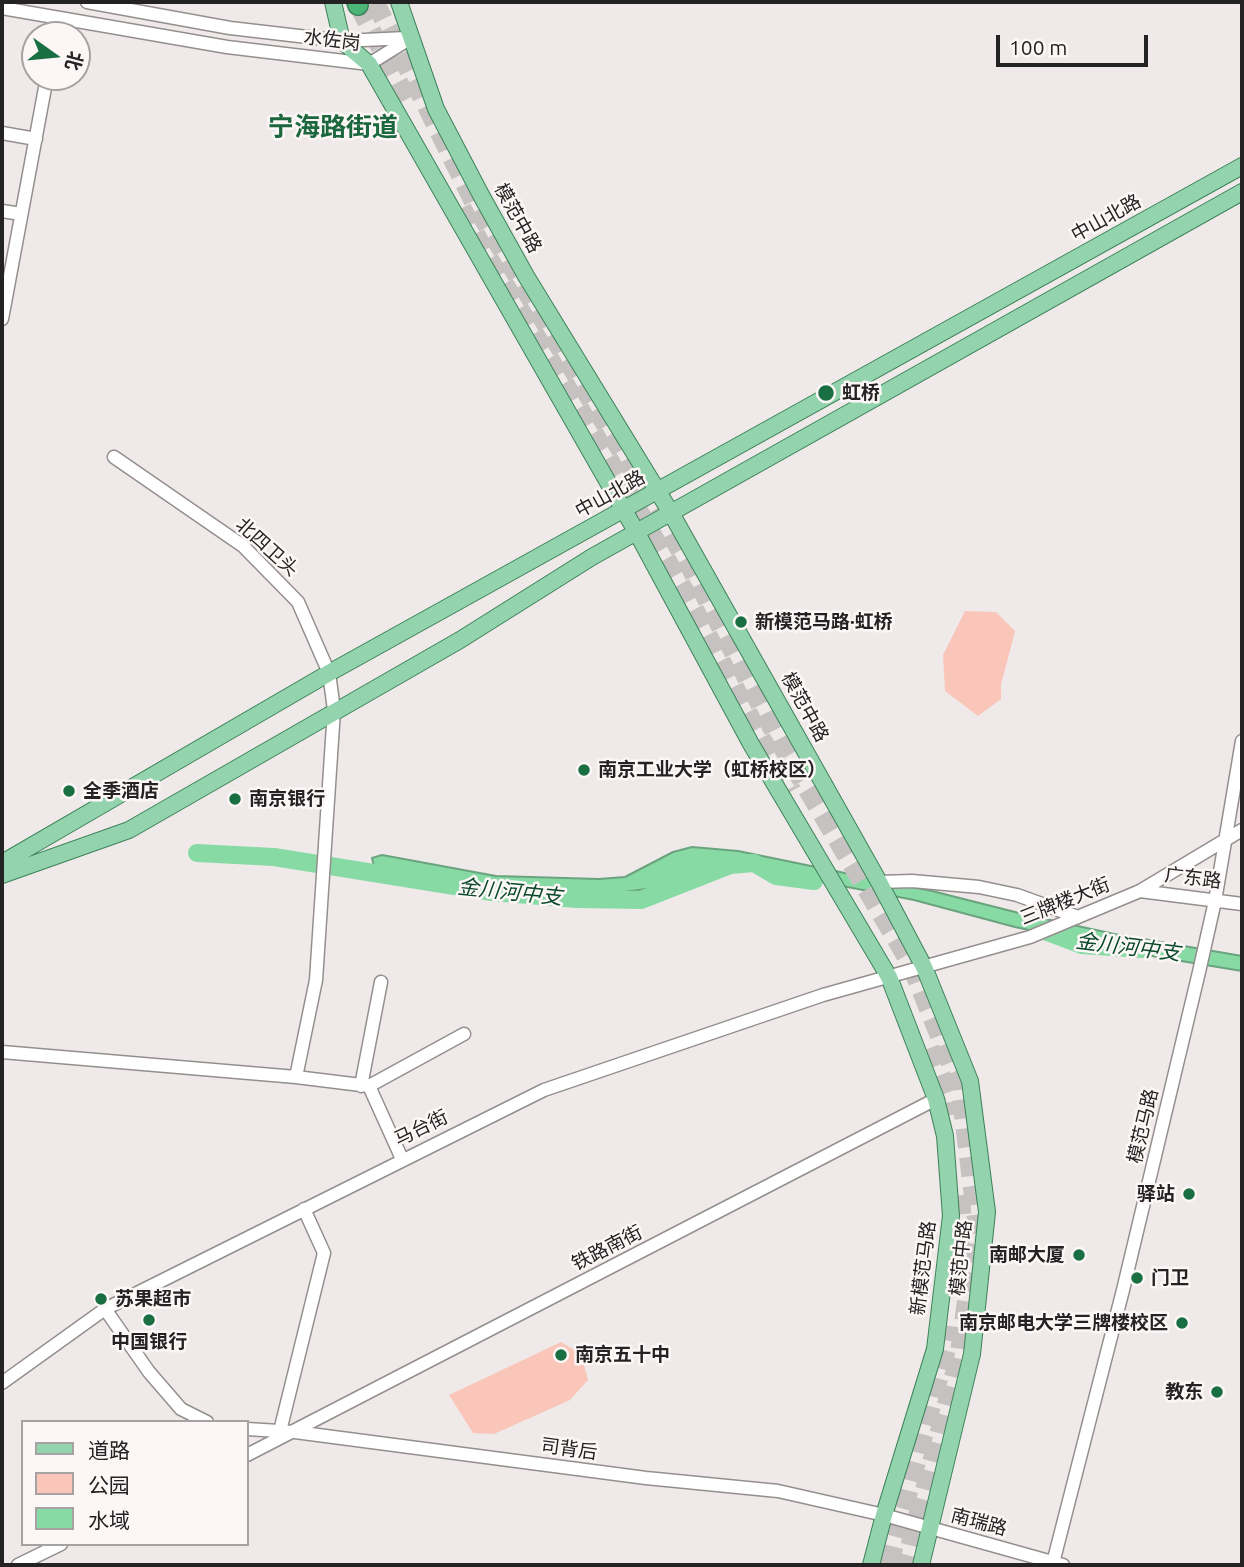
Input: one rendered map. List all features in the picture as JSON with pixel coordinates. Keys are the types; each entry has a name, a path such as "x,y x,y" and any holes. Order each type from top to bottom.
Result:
{"main road":[{"path":"333,2 342,41 369,64 624,510 758,756 889,978"},
{"name":"模范中路","path":"399,2 436,109 482,197 526,275 671,513 879,882 924,967 970,1081 987,1212 972,1354 921,1565"},
{"name":"中山北路","path":"2,863 329,673 1242,166"},
{"path":"2,875 129,830 460,640 592,557 1242,192"},
{"name":"新模范马路","path":"872,1565 884,1515 935,1349 951,1216 945,1136 936,1098 889,978"}],"street":[{"name":"水佐岗","path":"87,2 230,28 342,41 411,38"},
{"name":"水佐岗","path":"2,8 227,47 369,64 411,38"},
{"path":"2,319 45,91"},
{"path":"2,133 36,139"},
{"path":"2,211 21,214"},
{"name":"北四卫头","path":"114,457 243,546 298,602 329,673 334,710 316,979 296,1077"},
{"name":"模范马路","path":"1058,1564 1215,901 1242,741"},
{"name":"三牌楼大街","path":"889,978 1030,937 1140,891 1242,831"},
{"path":"879,882 912,881 979,887 1017,895 1078,917"},
{"name":"广东路","path":"1140,891 1242,904"},
{"name":"马台街","path":"2,1383 105,1309 544,1090 824,995 889,978"},
{"path":"381,982 365,1086 402,1159"},
{"path":"2,1052 296,1077 365,1086 464,1034"},
{"name":"铁路南街","path":"248,1455 936,1098"},
{"path":"280,1431 324,1253 304,1209"},
{"path":"105,1309 149,1372 181,1409 203,1420"},
{"name":"司背后","path":"248,1429 295,1432 646,1478 778,1491 884,1515"},
{"name":"南瑞路","path":"884,1515 1058,1564"},
{"path":"18,1565 57,1546"}],"green space":[{"path":"965,611 996,612 1015,631 1001,685 1001,699 978,716 945,691 943,655"},
{"path":"561,1342 581,1354 588,1380 570,1400 494,1434 473,1433 449,1395"}],"water":[{"path":"692,847 738,851 932,891 1114,934 1242,956 1242,971 1157,957 1015,927 914,900 745,867 709,871 661,887 624,892 592,892 508,889 414,876 374,866 372,858 382,855 496,876 599,879 625,877 673,852"}],"waterway":[{"name":"金川河中支","path":"197,853 274,857 492,892 577,899 641,900 730,865 754,863 776,876 814,881"},
{"name":"金川河中支","path":"1037,928 1082,945 1142,949"}],"tunnel":[{"path":"375,2 476,207 691,569 778,740 910,963 960,1087 976,1217 968,1290 959,1356 905,1565"},
{"path":"358,5 408,100"},
{"path":"462,208 484,250 579,407 686,593 759,734 792,791"},
{"path":"930,1048 949,1095 951,1115"},
{"path":"957,1272 962,1215 960,1191"},
{"path":"889,1565 947,1347 950,1326"}],"place":[{"name":"虹桥","path":"826,393"},
{"name":"新模范马路·虹桥","path":"741,622"},
{"name":"南京工业大学（虹桥校区）","path":"584,770"},
{"name":"全季酒店","path":"69,791"},
{"name":"南京银行","path":"235,799"},
{"name":"驿站","path":"1189,1194"},
{"name":"南邮大厦","path":"1079,1255"},
{"name":"门卫","path":"1137,1278"},
{"name":"苏果超市","path":"101,1299"},
{"name":"中国银行","path":"149,1320"},
{"name":"南京邮电大学三牌楼校区","path":"1182,1323"},
{"name":"南京五十中","path":"561,1355"},
{"name":"教东","path":"1217,1392"}],"district":[{"name":"宁海路街道","path":"333,127"}]}
